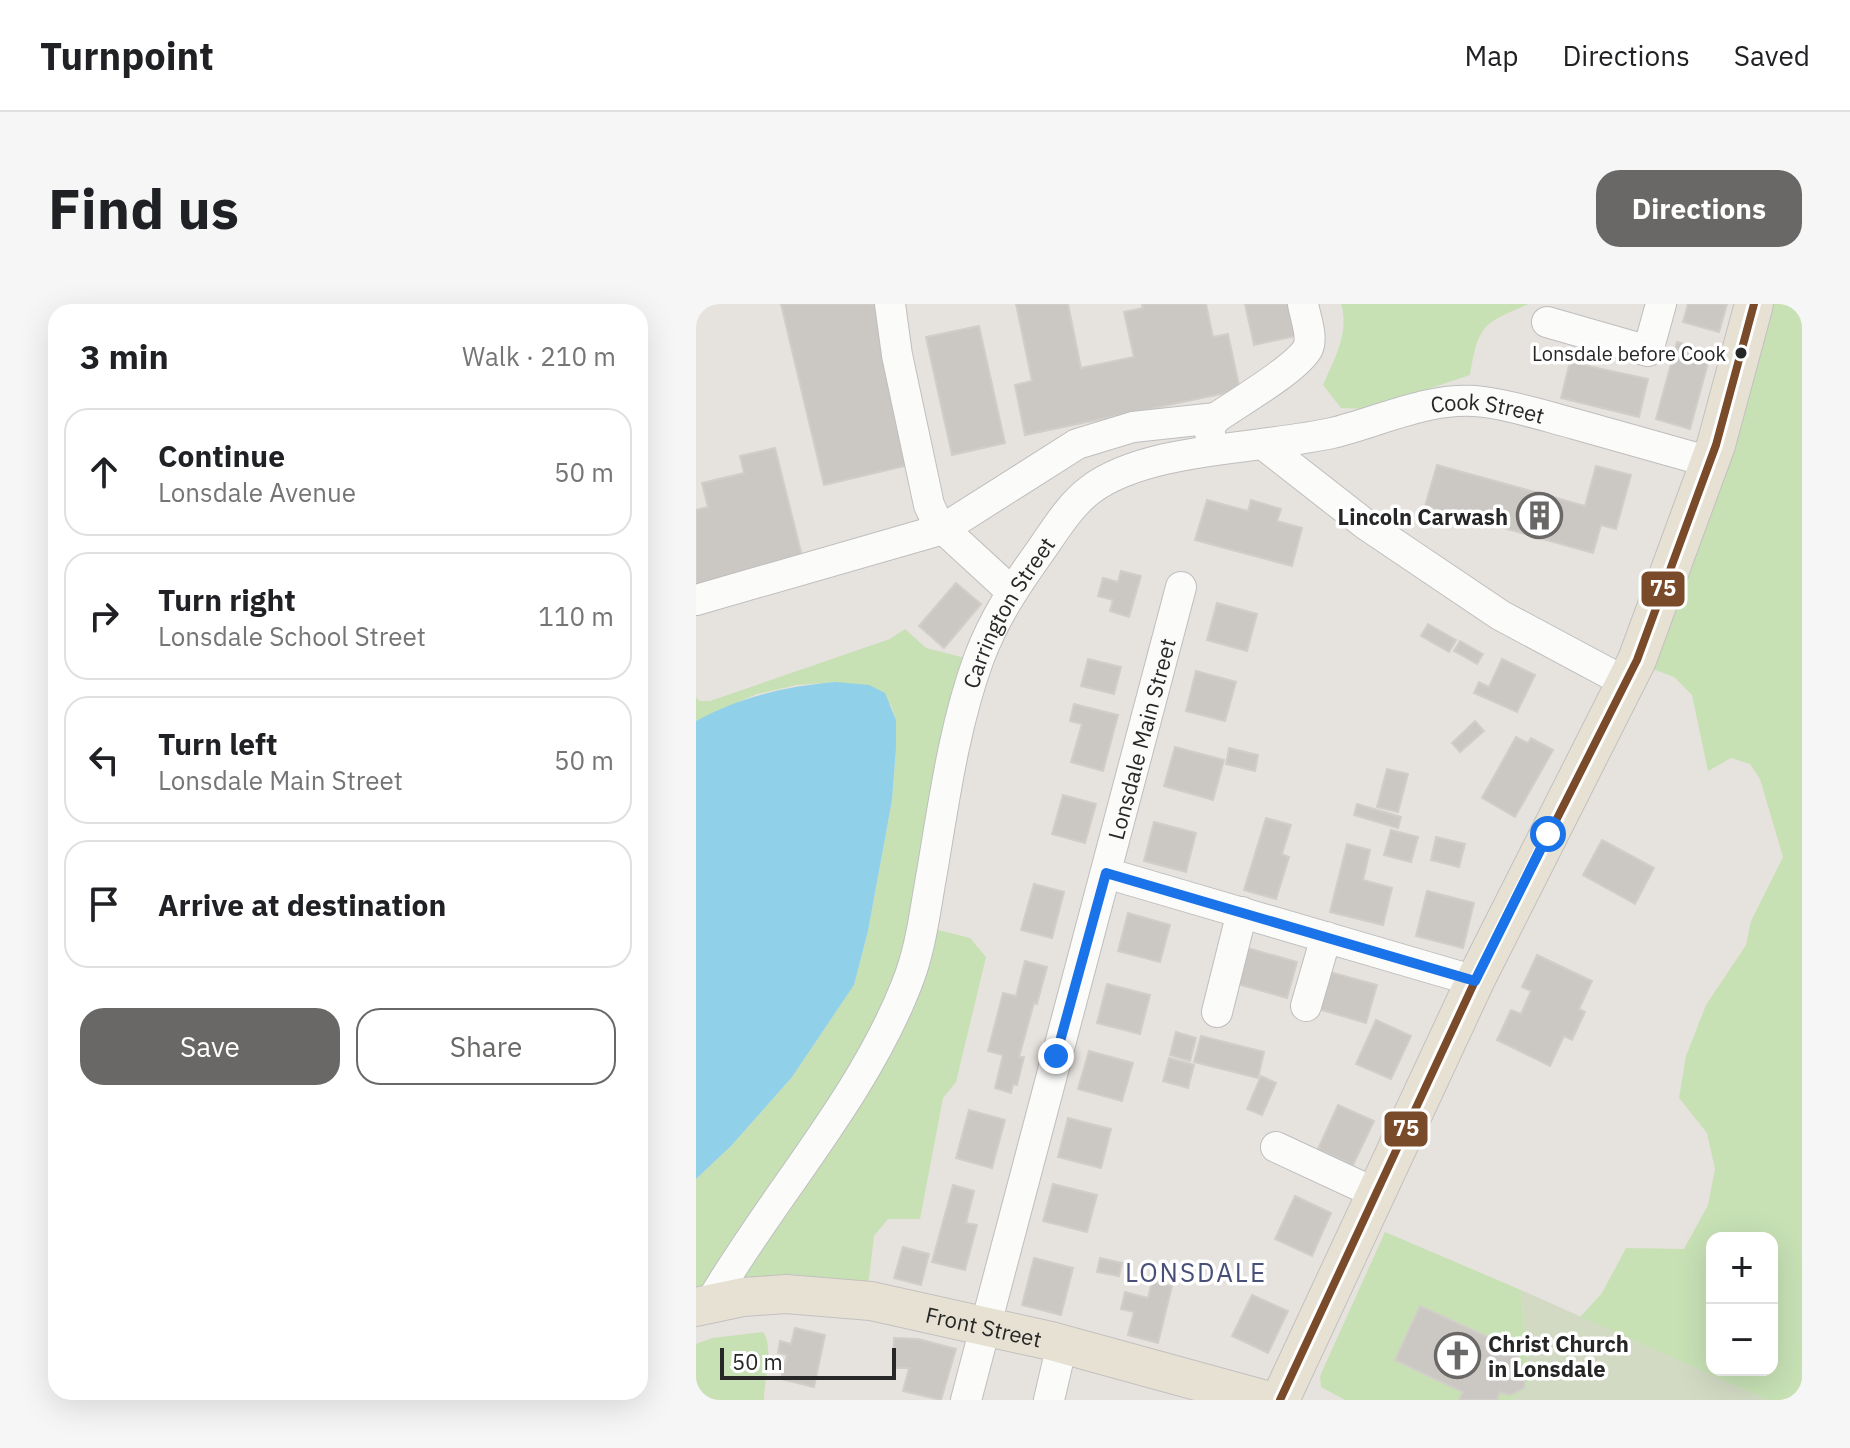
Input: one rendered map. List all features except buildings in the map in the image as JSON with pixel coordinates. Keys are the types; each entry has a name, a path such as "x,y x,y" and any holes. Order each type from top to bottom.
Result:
{"main road":[{"path":"1280,1400 1475,981 1627,683 1650,629 1710,462 1754,304"},
{"name":"Front Street","path":"703,1306 758,1296 832,1296 871,1301 984,1324 1266,1400"}],"street":[{"path":"890,304 897,355 929,505 943,529 1012,592"},
{"path":"1211,452 1209,427 1216,418 1291,367 1308,348 1310,337 1303,304"},
{"path":"1547,322 1648,351 1661,304"},
{"name":"Cook Street","path":"1264,445 1332,433 1431,404 1457,400 1517,408 1710,462"},
{"path":"696,600 943,529 1077,444 1133,427 1216,418"},
{"path":"1133,427 1144,464"},
{"path":"1264,445 1365,524 1500,615 1627,683"},
{"name":"Carrington Street","path":"703,1306 869,1062 891,1023 908,982 927,903 941,816 967,694 993,624 1012,592 1061,521 1088,491 1117,473 1144,464 1264,445"},
{"name":"Lonsdale Main Street","path":"966,1400 1181,587"},
{"path":"1106,873 1326,937 1411,974 1475,981"},
{"path":"1217,1012 1242,912"},
{"path":"1306,1006 1326,937"},
{"path":"1276,1147 1375,1193"},
{"path":"1049,1400 1062,1344"}],"green space":[{"path":"1341,304 1529,304 1501,316 1485,328 1476,345 1470,375 1368,409 1341,408 1323,385 1342,336"},
{"path":"1758,304 1802,304 1802,1400 1767,1400 1713,1376 1778,1376 1778,1232 1706,1232 1706,1373 1580,1317 1602,1293 1626,1248 1684,1249 1708,1205 1715,1169 1707,1133 1679,1098 1686,1056 1706,1005 1746,945 1751,921 1783,857 1760,779 1750,764 1731,758 1708,771 1692,695 1674,677 1642,665"},
{"path":"905,629 926,648 977,661 923,926 970,938 986,957 956,1082 943,1098 920,1219 888,1219 874,1236 866,1304 696,1312 696,1179 731,1146 792,1077 854,985 868,931 892,800 896,720 891,705 836,682 797,685 757,694 696,721 696,697 699,701 710,701 890,639"},
{"path":"1385,1232 1521,1290 1529,1374 1527,1388 1512,1400 1345,1400 1321,1387 1320,1376"},
{"path":"1521,1290 1706,1373 1706,1376 1713,1376 1767,1400 1512,1400 1526,1388 1529,1374"},
{"path":"763,1332 768,1346 764,1400 696,1400 696,1344 712,1338"}],"water":[{"path":"836,682 869,685 885,693 896,720 892,800 868,931 854,985 792,1077 731,1146 696,1179 696,721 764,694"}],"transit line":[{"name":"75","path":"1280,1400 1475,981 1637,660 1716,445 1754,304"}],"place":[{"name":"Lonsdale before Cook","path":"1741,353"},
{"name":"Lincoln Carwash","path":"1539,516"},
{"name":"Christ Church in Lonsdale","path":"1457,1356"}],"district":[{"name":"LONSDALE","path":"1196,1272"}],"route":[{"path":"1056,1056 1106,873 1475,981 1548,834"}]}
